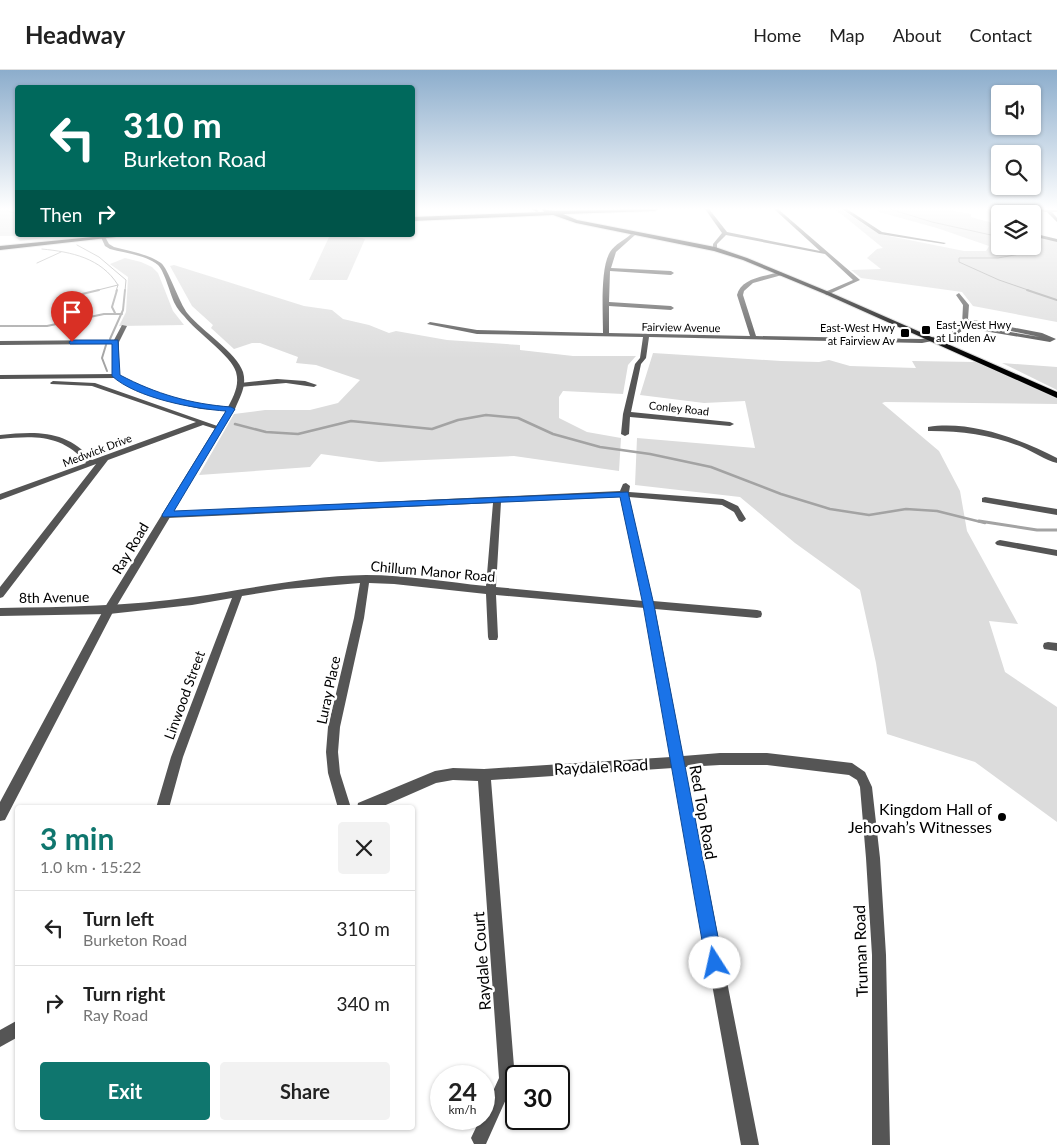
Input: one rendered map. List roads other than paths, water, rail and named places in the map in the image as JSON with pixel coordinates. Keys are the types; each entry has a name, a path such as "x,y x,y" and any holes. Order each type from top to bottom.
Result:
{"main road":[{"path":"743,259 827,293 1057,395"}],"street":[{"path":"150,259 161,265 178,304 185,314 197,328 233,360 239,370 240,385 276,380 292,380 314,385"},
{"path":"606,336 609,269 611,259"},
{"path":"827,293 857,280 833,259"},
{"path":"609,269 671,273"},
{"path":"754,338 740,291 751,282 780,274"},
{"path":"959,294 966,306 966,323"},
{"path":"607,304 671,308"},
{"path":"966,323 1042,335 1053,339 1050,340 966,323"},
{"name":"Fairview Avenue","path":"430,324 469,331 606,336 892,341 932,340 951,336 966,323"},
{"path":"120,377 116,342 124,326"},
{"path":"625,434 627,414 637,368 643,358 646,336"},
{"path":"0,343 116,342"},
{"path":"104,387 103,383 107,375"},
{"path":"0,377 107,375 120,377 142,390 177,401 200,407 231,409"},
{"path":"104,387 120,377"},
{"path":"0,383 86,383 104,387 201,423 220,428"},
{"name":"Ray Road","path":"0,815 108,610 220,428 231,409 240,385"},
{"name":"Conley Road","path":"627,414 730,424"},
{"name":"Medwick Drive","path":"0,497 201,423"},
{"path":"931,429 971,430 991,433 1019,442 1057,461"},
{"path":"0,437 32,435 58,438 78,449 91,464"},
{"path":"0,594 104,459"},
{"path":"167,515 497,500 625,490 723,502 735,507 740,512 742,519"},
{"name":"Red Top Road","path":"625,490 649,605 750,1145"},
{"path":"493,637 491,589 497,500"},
{"path":"985,500 1057,512"},
{"path":"1000,543 1057,553"},
{"name":"Chillum Manor Road","path":"108,610 238,594 286,586 365,579 394,580 554,597 757,614"},
{"name":"Luray Place","path":"344,805 334,773 332,752 334,727 359,618 365,579"},
{"name":"Linwood Street","path":"163,805 174,764 238,594"},
{"name":"8th Avenue","path":"0,612 108,610"},
{"name":"Raydale Road","path":"370,805 436,777 453,774 484,775 678,762 767,759 846,768"},
{"name":"Truman Road","path":"846,768 857,772 864,780 871,838 879,955 881,1145"},
{"name":"Raydale Court","path":"480,1138 507,1079 484,775"},
{"path":"0,1039 15,1030"}],"waterway":[{"path":"37,263 45,259"},
{"path":"87,259 103,268 118,285"},
{"path":"102,259 126,280 125,291"},
{"path":"959,259 959,262 999,280 1031,291"},
{"path":"94,291 118,285"},
{"path":"116,291 118,285"},
{"path":"82,294 99,290"},
{"path":"115,313 112,307 117,290"},
{"path":"121,314 125,290"},
{"path":"1027,290 1057,300"},
{"path":"0,326 47,326 104,314 121,314"},
{"path":"110,339 121,314"},
{"path":"106,345 102,358 107,371"},
{"path":"235,424 266,432 298,434 351,421 432,429 458,420 486,415 518,418 553,434 600,447 650,454 711,467 781,494 830,509 869,515 906,509 937,511 985,523"},
{"path":"979,521 1037,530 1057,530"}],"place":[{"name":"East-West Hwy at Linden Av","path":"926,330"},
{"name":"East-West Hwy at Fairview Av","path":"905,333"},
{"name":"Kingdom Hall of Jehovah’s Witnesses","path":"1002,817"}]}
